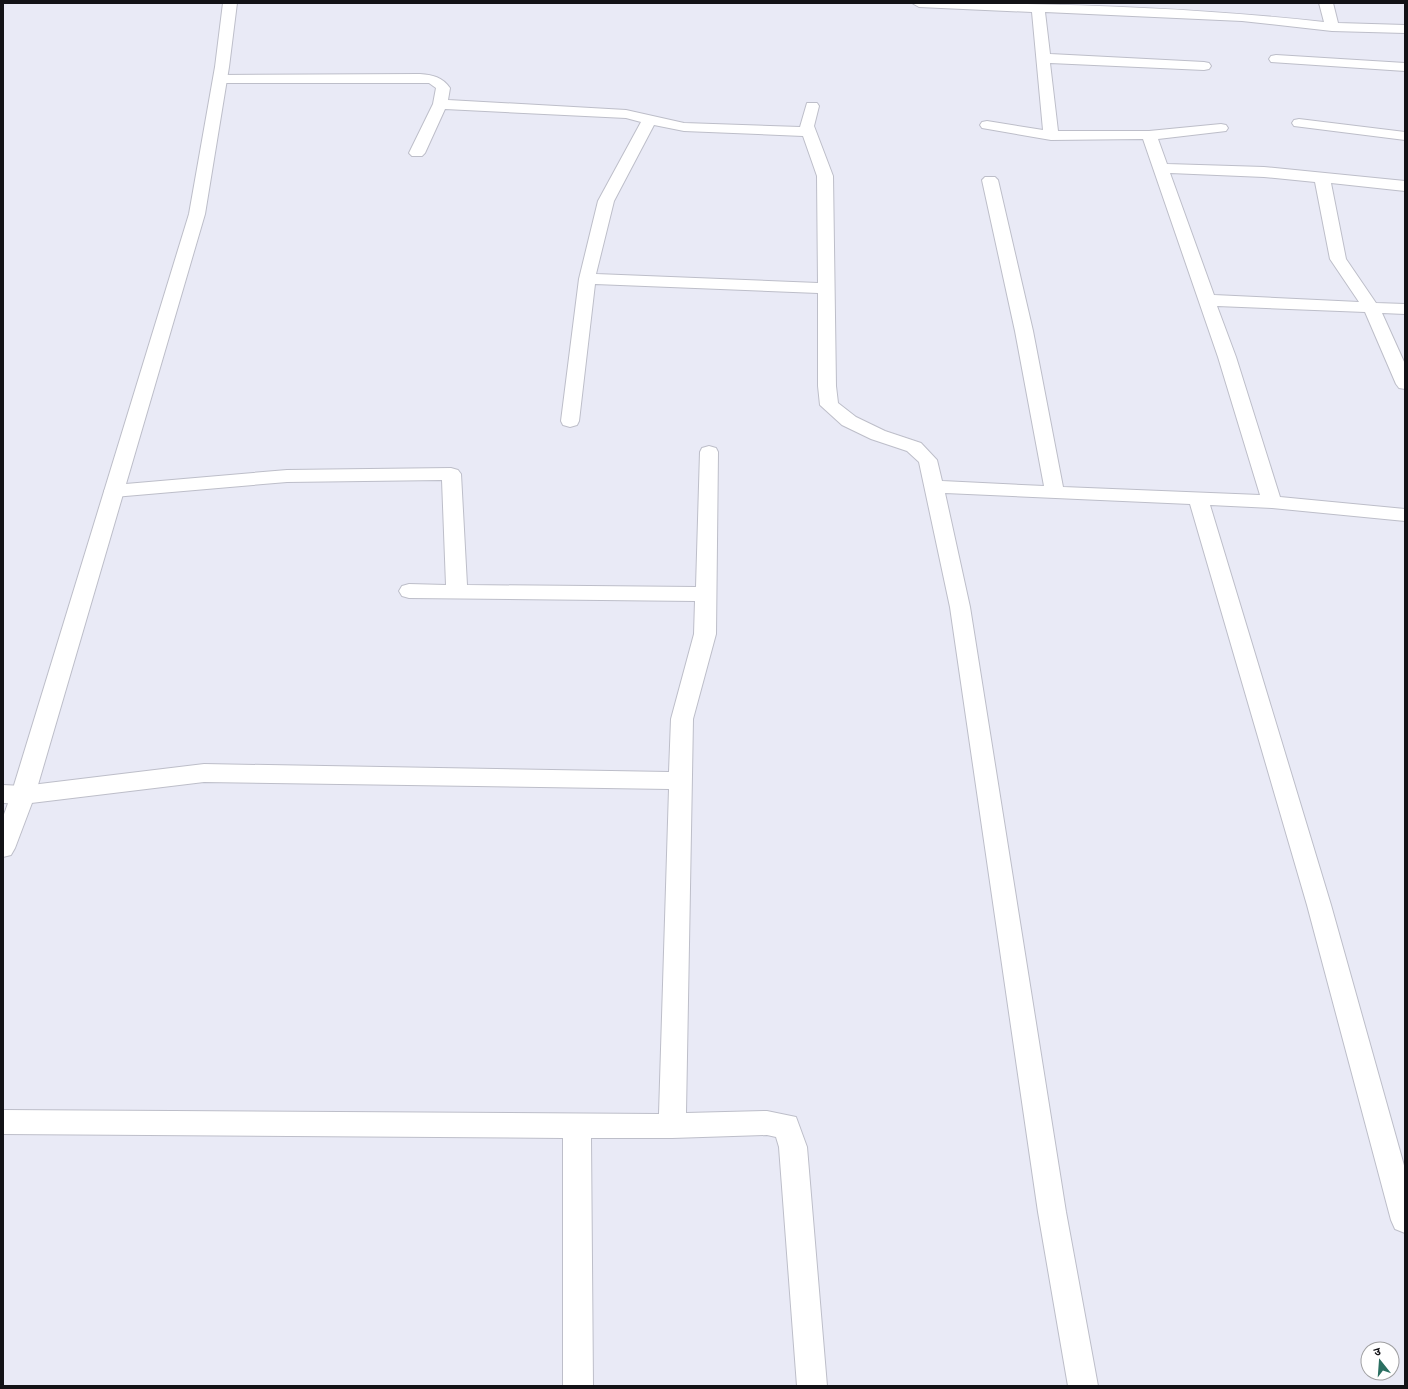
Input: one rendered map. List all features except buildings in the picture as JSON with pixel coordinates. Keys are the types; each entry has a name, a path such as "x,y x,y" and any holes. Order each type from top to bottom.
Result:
{"street":[{"path":"3,848 13,794 114,491 197,214 220,79 230,3"},
{"path":"919,3 1038,8 1164,8 1332,27 1405,29"},
{"path":"1326,3 1332,27"},
{"path":"1038,8 1051,136"},
{"path":"1042,58 1204,66"},
{"path":"1276,59 1405,67"},
{"path":"220,79 420,78 433,80 440,83 443,88 440,104 417,153"},
{"path":"440,104 626,114 684,127 809,132"},
{"path":"812,106 807,126 825,176 827,386 829,405 849,421 878,435 914,447 928,460 960,607 1052,1212 1083,1386"},
{"path":"570,421 587,279 606,201 650,119"},
{"path":"1300,123 1405,136"},
{"path":"987,125 1051,136 1149,135 1221,128"},
{"path":"1149,135 1227,357 1272,502"},
{"path":"1160,168 1264,172 1405,186"},
{"path":"1322,177 1338,258 1371,307 1405,384"},
{"path":"990,180 1024,331 1055,493"},
{"path":"587,279 827,288"},
{"path":"1207,300 1405,309"},
{"path":"672,1126 682,719 705,634 709,452"},
{"path":"114,491 287,476 451,474 457,592"},
{"path":"934,487 1272,502 1405,515"},
{"path":"1198,499 1316,898 1405,1220"},
{"path":"408,591 706,594"},
{"path":"13,794 204,773 680,781"},
{"path":"3,1122 672,1126 767,1123 786,1126 792,1147 812,1386"},
{"path":"577,1125 578,1386"}]}
